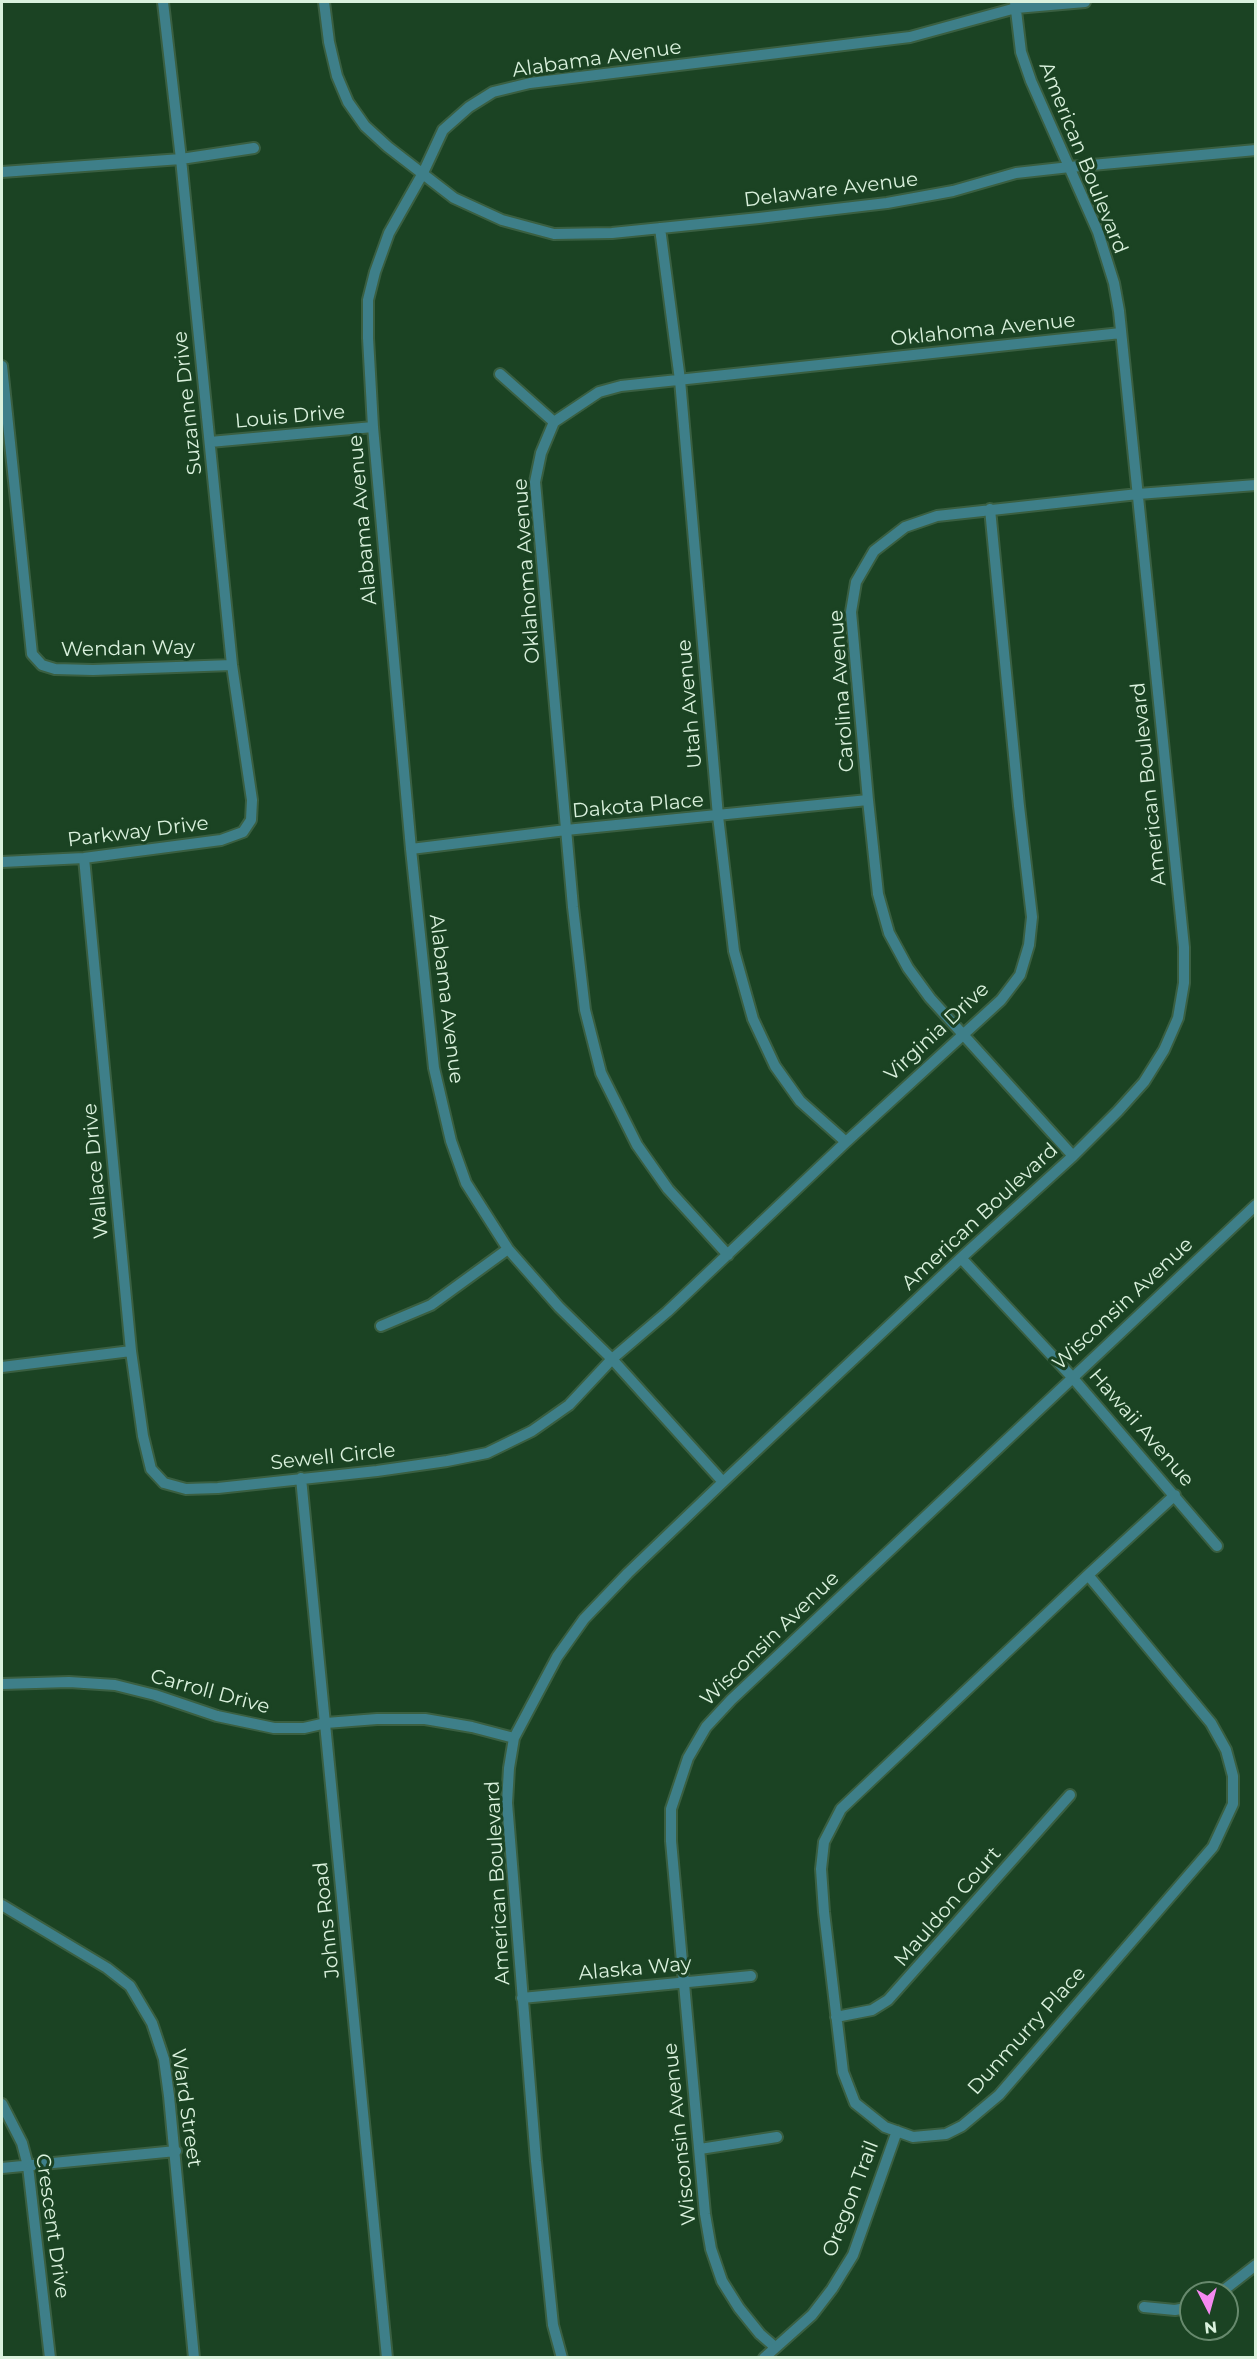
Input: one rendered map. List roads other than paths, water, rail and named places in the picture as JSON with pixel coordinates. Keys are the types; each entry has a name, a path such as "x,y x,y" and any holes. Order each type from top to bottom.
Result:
{"street":[{"name":"Suzanne Drive","path":"163,2 232,665 252,800"},
{"name":"Delaware Avenue","path":"324,2 329,42 337,76 348,102 366,126 388,147 454,198 502,220 554,234 612,233 887,203 953,191 1016,174 1256,150"},
{"name":"Alabama Avenue","path":"723,1482 612,1359 559,1307 508,1249 466,1183 451,1141 434,1068 411,849 373,427 368,300 375,272 390,233 423,173 443,130 469,107 493,92 530,83 910,37 1016,5 1084,2"},
{"name":"American Boulevard","path":"562,2358 553,2325 522,1998 507,1803 514,1738 557,1658 584,1619 723,1482 1073,1156 1144,1082 1164,1050 1178,1018 1184,983 1184,946 1114,283 1098,231 1048,121 1021,52 1016,5"},
{"path":"2,172 181,159 254,148"},
{"name":"Utah Avenue","path":"660,228 680,380 718,816 734,951 753,1019 776,1066 800,1101 846,1142"},
{"name":"Oklahoma Avenue","path":"728,1255 668,1189 637,1144 601,1072 585,1010 566,830 535,482 542,453 554,422 599,392 621,386 1121,333"},
{"name":"Wendan Way","path":"2,366 32,654 42,665 55,669 93,670 232,665"},
{"path":"500,374 554,422"},
{"name":"Louis Drive","path":"210,442 373,427"},
{"name":"Carolina Avenue","path":"1073,1156 930,998 908,968 889,933 878,894 868,800 851,612 856,582 874,551 905,527 937,516 1138,494 1256,485"},
{"name":"Virginia Drive","path":"612,1359 728,1255 846,1142 1001,1000 1020,975 1029,945 1032,917 990,509"},
{"name":"Parkway Drive","path":"2,862 84,858 220,840 243,832 251,820 252,800"},
{"name":"Dakota Place","path":"411,849 566,830 868,800"},
{"name":"Wallace Drive","path":"84,858 131,1351"},
{"name":"Wisconsin Avenue","path":"775,2347 760,2334 739,2308 722,2281 711,2249 705,2214 671,1841 671,1809 688,1758 706,1727 773,1659 1256,1205"},
{"path":"381,1326 431,1305 508,1249"},
{"name":"Hawaii Avenue","path":"961,1258 1072,1377 1217,1546"},
{"path":"2,1367 131,1351"},
{"name":"Sewell Circle","path":"131,1351 142,1436 151,1469 164,1483 186,1489 218,1488 447,1461 487,1453 532,1431 569,1405 612,1359"},
{"name":"Johns Road","path":"302,1478 387,2358"},
{"name":"Dunmurry Place","path":"1088,1575 1211,1724 1226,1750 1233,1776 1233,1804 1213,1847 999,2095 962,2126 946,2134 913,2137 885,2127 855,2103 843,2072 821,1869 825,1842 832,1824 841,1809 1088,1575 1175,1495"},
{"name":"Carroll Drive","path":"2,1684 69,1682 115,1685 155,1695 217,1716 274,1728 304,1728 326,1723 377,1719 425,1719 472,1727 514,1738"},
{"name":"Mauldon Court","path":"836,2017 872,2010 888,2000 1070,1795"},
{"name":"Ward Street","path":"2,1905 79,1950 130,1986 152,2024 164,2059 176,2151 194,2358"},
{"name":"Alaska Way","path":"522,1998 751,1976"},
{"name":"Crescent Drive","path":"2,2104 22,2143 28,2166 50,2358"},
{"name":"Oregon Trail","path":"764,2358 812,2314 832,2289 853,2255 897,2131"},
{"path":"700,2149 777,2137"},
{"path":"2,2168 176,2151"},
{"path":"1235,2281 1256,2265"},
{"path":"1144,2307 1179,2309"}]}
